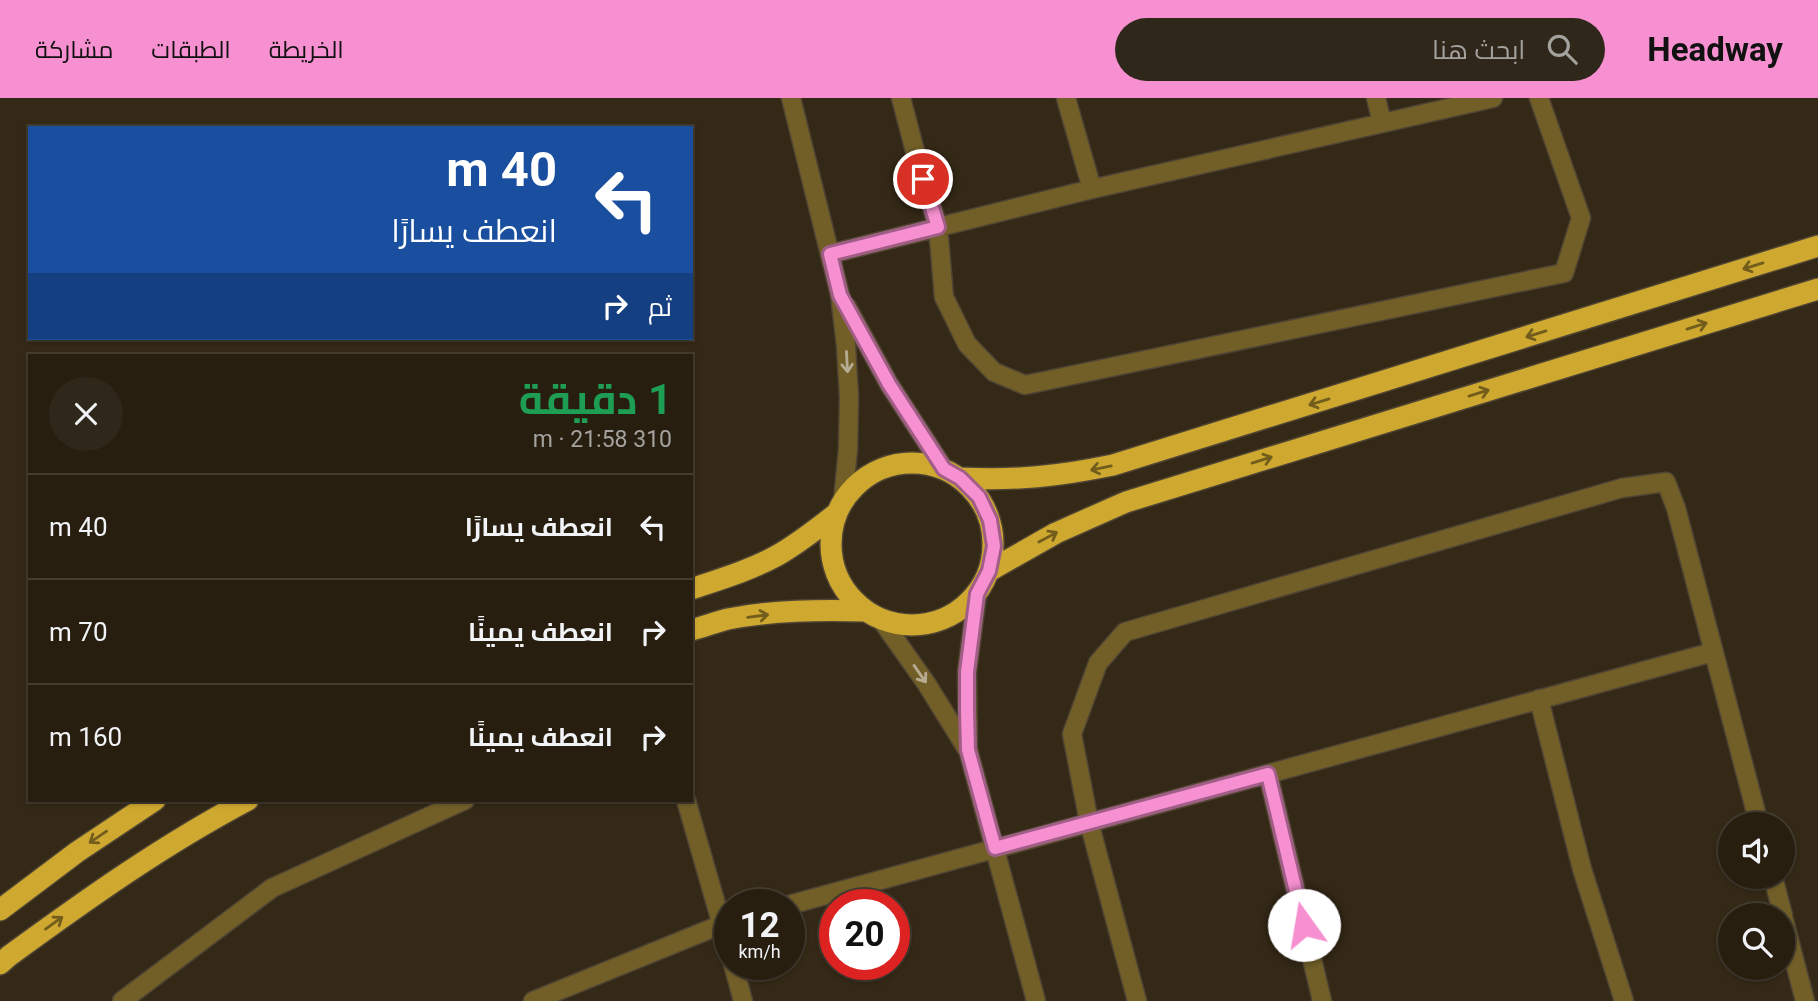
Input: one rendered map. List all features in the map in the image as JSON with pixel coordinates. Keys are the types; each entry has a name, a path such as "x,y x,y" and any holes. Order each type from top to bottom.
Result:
{"highway":[{"path":"693,588 746,570 778,555 808,536 840,507 862,479 888,466 916,462 952,474 998,480 1037,478 1113,466 1818,246"},
{"path":"989,571 1056,533 1126,502 1818,289"},
{"path":"693,629 728,620 808,611 873,615 906,625 933,623 957,612 977,594 989,571 994,546 990,520 979,497 952,474"},
{"path":"840,507 831,540 834,567 846,591 873,615"},
{"path":"0,909 77,852 152,802"},
{"path":"0,964 93,895 196,827 244,802"}],"street":[{"path":"790,98 840,295 849,397 848,449 840,507"},
{"path":"901,98 938,227 944,297 967,344 994,372 1025,385 1564,273 1581,218 1539,98"},
{"path":"1066,98 1092,189"},
{"path":"1376,98 1382,123"},
{"path":"830,254 1092,189 1493,98"},
{"path":"840,295 889,384 952,474"},
{"path":"1137,1001 1088,822 1072,734 1098,663 1125,632 1622,488 1666,482 1676,508 1756,812"},
{"path":"977,594 967,672 968,750 1036,1001"},
{"path":"873,615 926,683 968,750"},
{"path":"805,901 1713,652"},
{"path":"1539,699 1582,869 1624,1001"},
{"path":"1268,774 1322,1001"},
{"path":"122,1001 272,888 461,802"},
{"path":"688,802 715,889"},
{"path":"533,1001 714,927"},
{"path":"1795,962 1805,1001"},
{"path":"737,980 743,1001"}],"route":[{"path":"923,179 938,227 830,254 840,295 889,384 944,469 960,478 979,497 990,520 994,546 989,571 977,594 967,672 967,711 968,750 995,848 1268,774 1304,925"}]}
